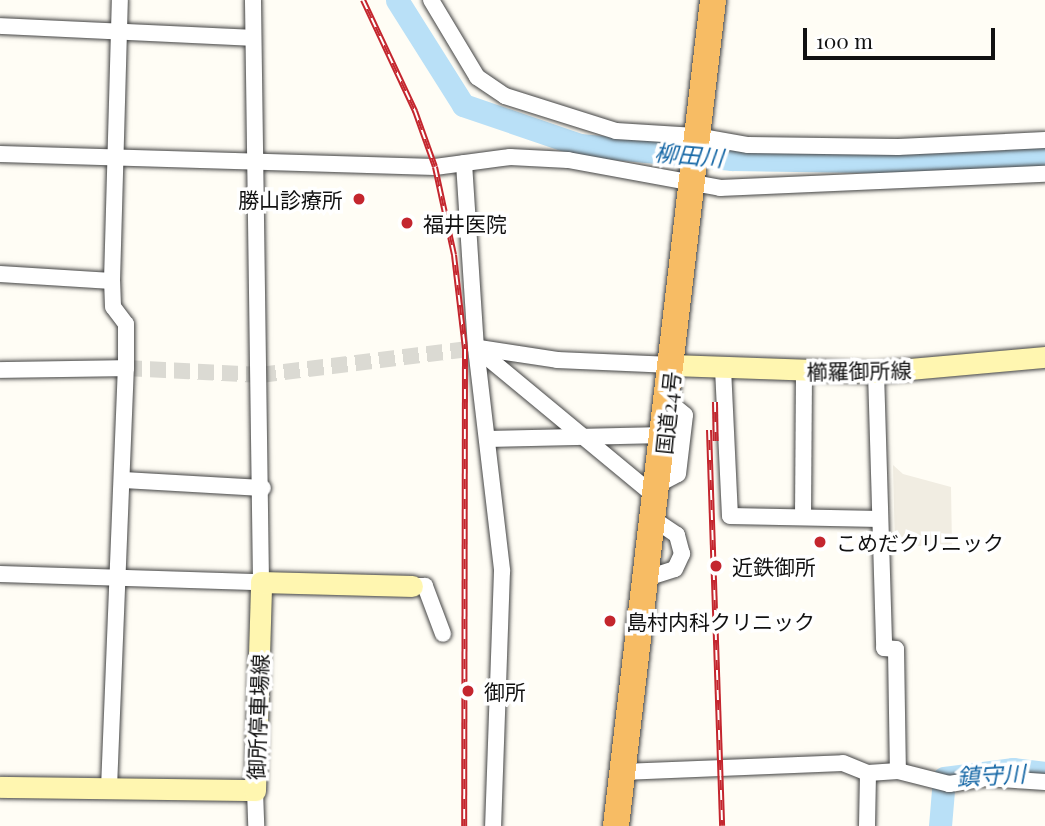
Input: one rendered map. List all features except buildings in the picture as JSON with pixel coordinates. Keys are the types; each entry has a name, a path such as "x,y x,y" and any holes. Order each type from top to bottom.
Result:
{"highway":[{"name":"国道24号","path":"616,826 669,402 713,0"}],"main road":[{"name":"櫛羅御所線","path":"673,365 876,372 1045,357"},
{"path":"261,582 412,586"},
{"name":"御所停車場線","path":"0,786 255,790 261,582"}],"street":[{"path":"109,788 120,575 126,368 126,324 113,307 112,281 120,0"},
{"path":"0,574 120,575 261,582 262,488 253,0"},
{"path":"431,0 477,77 505,96 694,158 720,188 1045,174"},
{"path":"0,26 253,38"},
{"path":"0,155 435,167 510,157 568,160 694,158 748,145 1045,140"},
{"path":"464,163 476,348 502,571 493,826"},
{"path":"0,274 112,281"},
{"path":"476,348 557,360 673,365"},
{"path":"476,348 657,501 678,474 685,415 669,402"},
{"path":"0,370 126,368"},
{"path":"723,368 730,516 880,519"},
{"path":"803,517 804,370"},
{"path":"876,372 884,648 896,649 898,771"},
{"path":"486,439 665,435"},
{"path":"123,480 262,488"},
{"path":"412,586 425,586 443,634"},
{"path":"622,772 843,763 868,773 898,771 949,785 986,778 1045,782"},
{"path":"867,826 868,773"},
{"path":"255,790 256,826"}],"shaded area":[{"path":"893,465 903,474 951,487 952,546 895,546"}],"waterway":[{"name":"柳田川","path":"397,0 463,105 580,145 732,159 914,162 1045,157"},
{"name":"鎮守川","path":"940,826 944,778 1013,769 1045,773"}],"tunnel":[{"path":"126,368 260,375 476,348"}],"railway":[{"path":"363,0 415,111 435,167 454,255 465,349 464,826"},
{"path":"715,402 716,441"},
{"path":"709,430 722,826"}],"place":[{"name":"勝山診療所","path":"359,199"},
{"name":"福井医院","path":"407,223"},
{"name":"こめだクリニック","path":"820,542"},
{"name":"近鉄御所","path":"716,566"},
{"name":"島村内科クリニック","path":"610,621"},
{"name":"御所","path":"468,691"}]}
